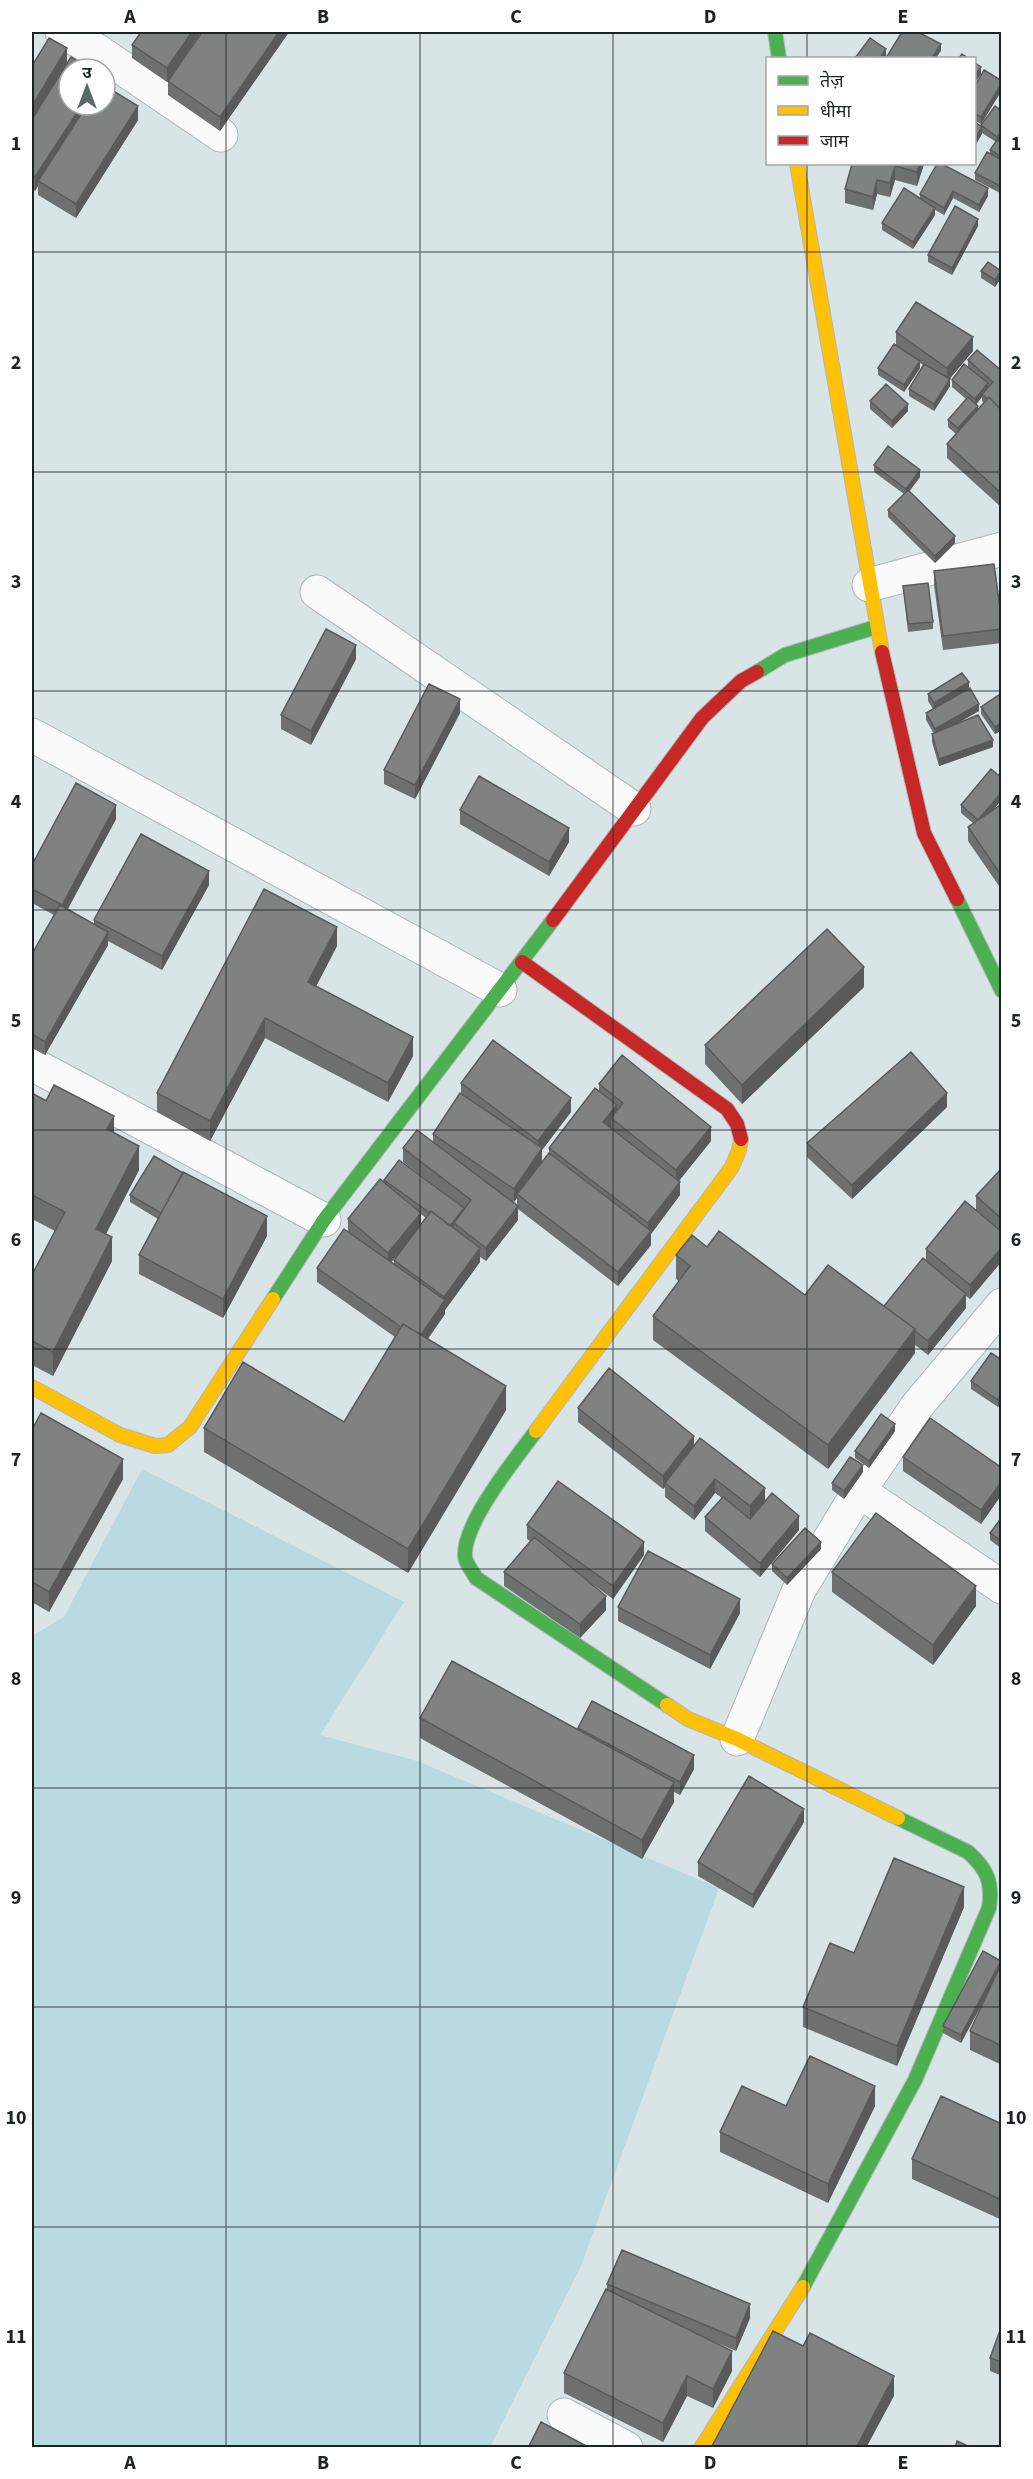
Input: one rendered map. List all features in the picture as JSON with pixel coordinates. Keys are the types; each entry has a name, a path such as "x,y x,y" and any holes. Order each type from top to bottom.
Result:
{"street":[{"path":"62,32 96,50 221,135"},
{"path":"775,32 779,57"},
{"path":"797,165 876,627 924,832 1002,991"},
{"path":"869,585 1002,549"},
{"path":"317,592 634,809"},
{"path":"32,1387 126,1439 150,1447 168,1445 190,1427 324,1220 522,962 702,718 741,681 785,655 876,627"},
{"path":"32,735 500,990"},
{"path":"522,962 727,1109 740,1126 742,1146 732,1167 498,1482 467,1538 465,1559 476,1578 688,1719 737,1739 968,1852 986,1867 993,1886 989,1908 915,2080 799,2295 701,2448"},
{"path":"32,1064 324,1220"},
{"path":"737,1739 799,1590 859,1491 917,1406 1002,1305"},
{"path":"859,1491 1002,1587"},
{"path":"564,2415 626,2448"}],"shaded area":[{"path":"142,1469 404,1602 320,1735 417,1761 719,1888 581,2266 490,2447 37,2448 32,2442 32,1636 64,1617"}],"building":[{"path":"141,32 192,32 167,68 132,45"},
{"path":"202,32 279,32 220,117 168,81"},
{"path":"902,32 918,32 941,44 933,57 887,57"},
{"path":"49,38 67,48 62,57 57,57 57,65 32,106 32,66"},
{"path":"870,38 886,49 881,57 856,57"},
{"path":"976,64 981,67 976,74"},
{"path":"984,70 1002,81 981,117 976,114 976,84"},
{"path":"57,79 57,117 74,117 35,177 32,175 32,119"},
{"path":"117,93 138,106 76,204 38,181 79,117 117,117"},
{"path":"995,106 1002,111 1002,131 997,137 981,125"},
{"path":"976,123 982,127 976,137"},
{"path":"997,140 1002,143 1002,157 990,150"},
{"path":"987,152 1002,160 1002,187 975,173"},
{"path":"852,165 920,165 917,172 895,166 890,183 877,180 873,197 845,189"},
{"path":"936,165 944,165 988,188 979,205 953,191 944,208 920,194"},
{"path":"904,188 935,208 913,242 882,223"},
{"path":"955,206 978,219 952,268 928,255"},
{"path":"988,262 1001,271 995,280 981,271"},
{"path":"916,302 973,337 947,368 896,332"},
{"path":"894,344 920,361 904,385 878,368"},
{"path":"977,350 1002,371 1002,411 989,397 987,399 982,394 993,382 968,360"},
{"path":"924,364 950,379 934,404 909,389"},
{"path":"964,364 988,383 975,399 952,380"},
{"path":"886,384 908,404 892,421 870,401"},
{"path":"968,397 978,406 958,428 948,420"},
{"path":"989,397 1002,411 1001,493 947,444"},
{"path":"888,446 920,470 906,489 874,465"},
{"path":"908,490 955,536 935,556 888,510"},
{"path":"994,564 1002,629 943,636 934,571"},
{"path":"928,583 933,622 908,624 903,586"},
{"path":"326,629 356,645 311,731 281,715"},
{"path":"962,673 969,682 934,703 928,694"},
{"path":"429,684 460,699 415,785 384,770"},
{"path":"970,688 979,704 935,729 926,713"},
{"path":"1002,693 1002,722 995,727 981,707"},
{"path":"978,715 993,740 939,759 932,734"},
{"path":"991,769 1002,778 1002,792 978,820 961,805"},
{"path":"479,776 569,828 549,862 460,810"},
{"path":"76,783 116,805 62,905 32,889 32,865"},
{"path":"1002,804 1002,870 999,872 968,827"},
{"path":"141,834 209,871 162,956 94,920"},
{"path":"264,889 337,927 308,982 413,1037 388,1083 265,1018 210,1121 157,1093"},
{"path":"60,905 108,932 45,1042 32,1034 32,954"},
{"path":"827,929 864,967 742,1085 705,1045"},
{"path":"493,1040 571,1098 538,1141 461,1083"},
{"path":"911,1052 947,1093 852,1185 807,1143"},
{"path":"622,1055 711,1127 676,1170 611,1118 623,1103 599,1084"},
{"path":"54,1085 114,1116 107,1129 139,1146 96,1229 112,1237 53,1352 32,1341 32,1275 65,1212 32,1195 32,1093 46,1101"},
{"path":"595,1088 617,1105 603,1122 680,1182 648,1223 549,1148"},
{"path":"460,1093 542,1148 514,1189 433,1134"},
{"path":"417,1130 518,1206 486,1248 454,1223 471,1200 403,1148"},
{"path":"549,1153 651,1231 618,1272 517,1194"},
{"path":"154,1156 183,1173 161,1213 130,1195"},
{"path":"399,1160 464,1208 450,1226 384,1180"},
{"path":"1002,1168 1002,1219 976,1196"},
{"path":"183,1172 267,1216 223,1299 139,1255"},
{"path":"380,1179 421,1213 388,1253 348,1219"},
{"path":"965,1201 1002,1232 1002,1247 970,1285 926,1249"},
{"path":"431,1211 480,1248 444,1297 394,1260"},
{"path":"344,1229 445,1300 421,1335 403,1324 401,1327 317,1268"},
{"path":"719,1231 805,1295 828,1265 915,1329 828,1445 653,1316 690,1266 676,1255 692,1235 707,1247"},
{"path":"923,1258 966,1294 928,1341 884,1306"},
{"path":"403,1324 506,1386 408,1549 204,1428 243,1362 344,1422"},
{"path":"991,1353 1002,1360 1002,1395 998,1400 971,1381"},
{"path":"609,1368 694,1436 663,1476 578,1408"},
{"path":"41,1413 123,1459 49,1592 32,1582 32,1430"},
{"path":"881,1414 895,1424 869,1461 855,1451"},
{"path":"930,1418 1002,1468 1002,1481 981,1510 903,1457"},
{"path":"700,1438 765,1488 750,1506 715,1479 694,1506 665,1483"},
{"path":"850,1457 863,1465 844,1491 832,1483"},
{"path":"558,1481 644,1542 613,1586 527,1525"},
{"path":"772,1493 799,1516 760,1563 705,1517 723,1497 750,1519"},
{"path":"876,1513 976,1586 933,1645 832,1572"},
{"path":"1002,1517 1002,1541 990,1533"},
{"path":"805,1528 821,1542 787,1578 772,1564"},
{"path":"534,1537 606,1596 580,1624 504,1572"},
{"path":"648,1551 740,1599 710,1655 618,1607"},
{"path":"452,1661 674,1782 642,1840 420,1718"},
{"path":"592,1701 694,1755 680,1782 578,1728"},
{"path":"749,1776 804,1809 753,1895 698,1862"},
{"path":"894,1858 964,1887 897,2046 803,2007 830,1943 854,1953"},
{"path":"983,1951 1001,1961 961,2035 943,2026"},
{"path":"1002,1962 1002,2046 970,2031"},
{"path":"810,2056 875,2086 828,2184 720,2132 742,2086 786,2106"},
{"path":"941,2096 1002,2124 1002,2200 912,2159"},
{"path":"622,2250 750,2304 736,2338 607,2284"},
{"path":"606,2289 732,2351 713,2389 687,2376 663,2423 564,2373"},
{"path":"1002,2325 1002,2362 990,2358"},
{"path":"773,2331 803,2346 810,2333 894,2376 856,2448 711,2448"},
{"path":"541,2422 590,2448 528,2448"},
{"path":"957,2441 972,2448 955,2448"}],"traffic: fast":[{"path":"775,32 779,57"},
{"path":"757,672 785,655 876,627"},
{"path":"957,899 1002,991"},
{"path":"273,1299 324,1220 553,920"},
{"path":"536,1431 504,1474 472,1527 466,1543 467,1562 476,1578 667,1705"},
{"path":"803,2287 915,2080 989,1908 989,1883 984,1870 975,1858 968,1852 898,1818"}],"traffic: slow":[{"path":"797,165 882,652"},
{"path":"536,1431 732,1167 741,1139"},
{"path":"32,1387 120,1435 155,1446 168,1445 190,1427 273,1299"},
{"path":"667,1705 688,1719 737,1739 898,1818"},
{"path":"701,2448 803,2287"}],"traffic: jam":[{"path":"882,652 924,833 957,899"},
{"path":"553,920 702,718 741,681 757,672"},
{"path":"522,962 727,1109 737,1124 741,1139"}]}
